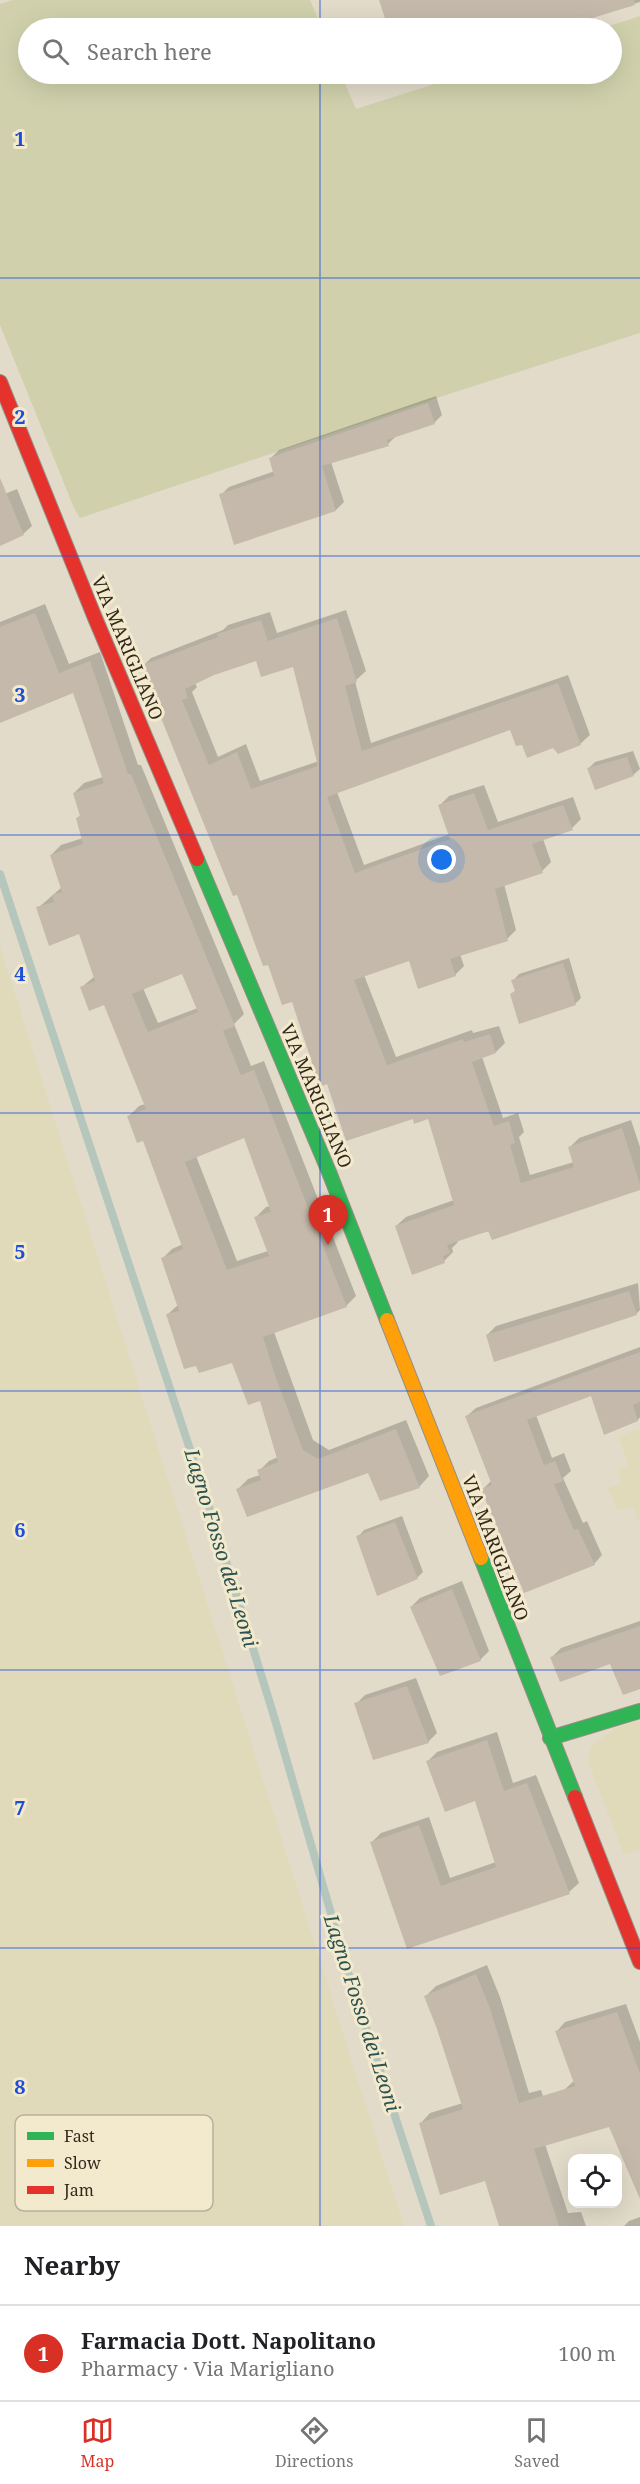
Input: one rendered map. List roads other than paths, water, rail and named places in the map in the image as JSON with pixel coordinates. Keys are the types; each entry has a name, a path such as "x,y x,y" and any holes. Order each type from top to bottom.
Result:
{"street":[{"name":"VIA MARIGLIANO","path":"0,381 95,618 328,1172 640,1962"},
{"path":"550,1738 640,1711"}],"waterway":[{"name":"Lagno Fosso dei Leoni","path":"0,874 211,1513 273,1713 350,1979 431,2226"}],"place":[{"name":"Farmacia Dott. Napolitano","path":"328,1245"}]}
